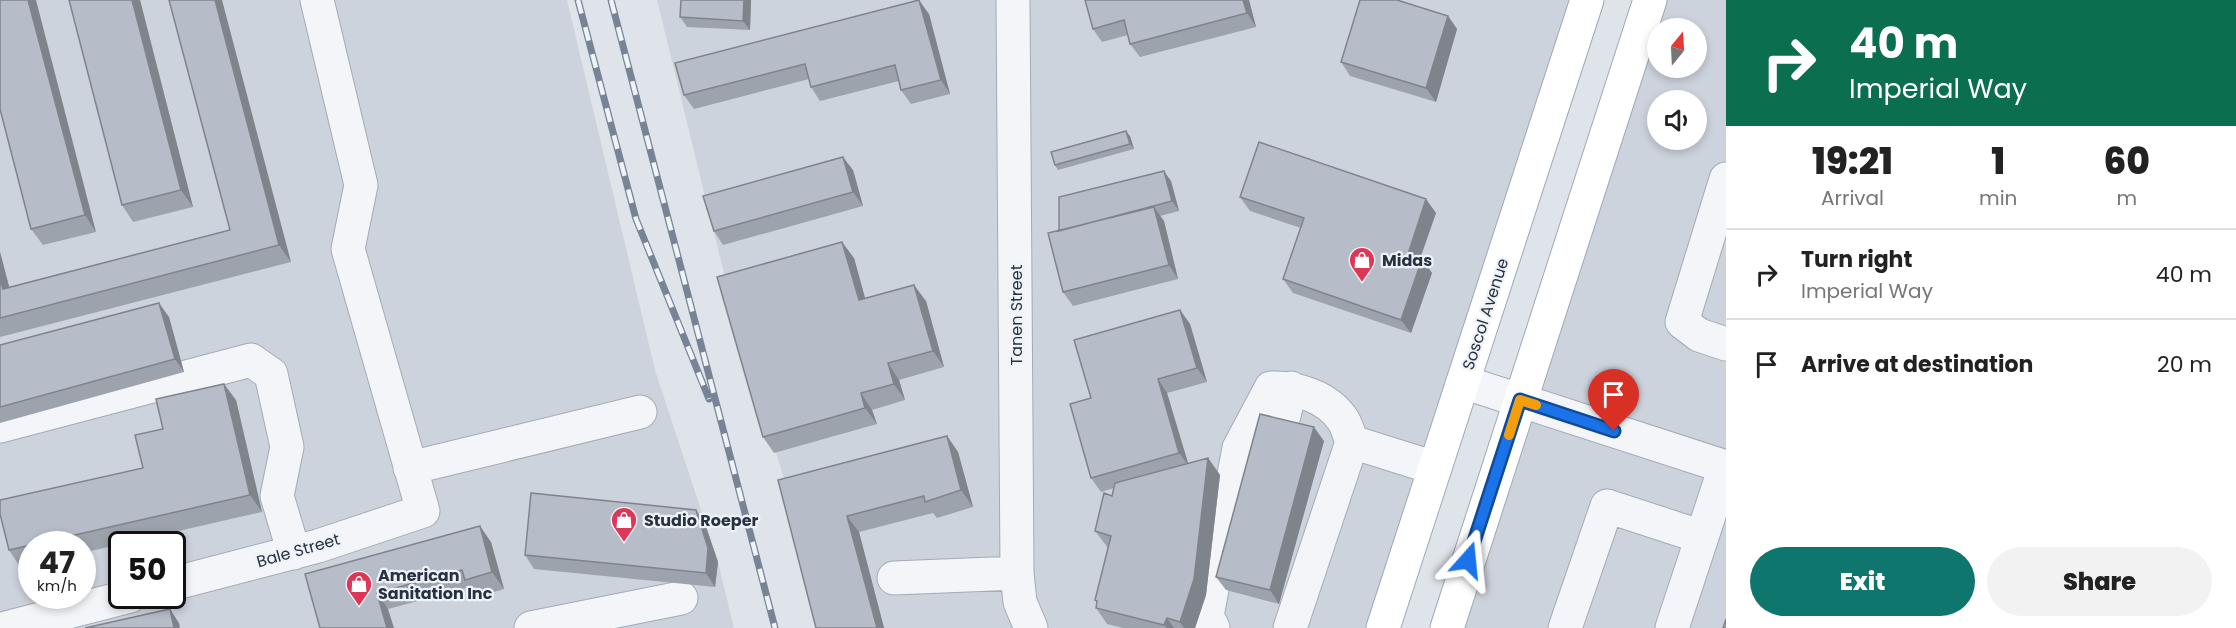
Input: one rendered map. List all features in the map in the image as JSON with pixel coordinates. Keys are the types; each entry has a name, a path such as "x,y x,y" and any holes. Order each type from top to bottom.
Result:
{"main road":[{"name":"Soscol Avenue","path":"1383,628 1587,0"},
{"path":"1446,628 1650,0"}],"street":[{"path":"317,0 361,185 348,249 410,468 640,412"},
{"name":"Tanen Street","path":"1013,0 1017,573 1020,602 1031,628"},
{"path":"1726,179 1682,322 1699,335 1726,344"},
{"path":"0,426 251,360 271,374 285,436 287,447 277,496 294,553"},
{"path":"1463,382 1725,467 1672,628"},
{"path":"1213,628 1207,616 1239,448 1271,388 1291,388 1319,399 1343,419 1352,442 1290,628"},
{"path":"1280,431 1291,388"},
{"path":"1352,442 1436,468"},
{"name":"Bale Street","path":"186,581 294,553 423,512 410,468"},
{"path":"1565,628 1607,506 1702,537"},
{"path":"894,578 1017,573"},
{"path":"1226,628 1235,593"},
{"path":"534,628 681,598"},
{"path":"6,628 108,602"}],"shaded area":[{"path":"0,0 567,0 655,370 718,562 734,628 0,628"},
{"path":"657,0 1587,0 1383,628 823,628 789,496 729,294"},
{"path":"1650,0 1726,0 1726,628 1447,628"}],"building":[{"path":"0,0 28,0 85,215 31,229 0,109"},
{"path":"69,0 132,0 181,190 122,205"},
{"path":"169,0 215,0 279,245 0,318 0,279 3,289 230,230"},
{"path":"681,0 744,0 743,21 680,17"},
{"path":"919,0 941,80 901,90 895,65 811,87 805,64 684,95 675,63"},
{"path":"1085,0 1243,0 1247,13 1130,44 1124,20 1093,29"},
{"path":"1360,0 1397,0 1448,16 1426,88 1341,62"},
{"path":"1126,131 1130,144 1055,165 1051,152"},
{"path":"1259,142 1426,199 1408,254 1422,259 1401,320 1283,279 1304,218 1240,197"},
{"path":"843,157 853,192 714,231 703,196"},
{"path":"1164,171 1172,201 1059,231 1059,197"},
{"path":"1154,207 1169,265 1063,292 1048,233"},
{"path":"842,242 859,300 914,285 933,351 888,363 894,384 861,393 865,408 763,437 717,277"},
{"path":"159,303 175,359 0,407 0,345"},
{"path":"1180,310 1197,368 1158,379 1179,453 1091,478 1070,404 1091,398 1074,340"},
{"path":"224,384 250,495 92,531 18,531 18,548 9,550 0,514 0,500 143,468 135,435 163,429 156,399"},
{"path":"1260,414 1314,427 1270,590 1216,577"},
{"path":"947,436 961,490 925,502 924,496 847,516 877,628 816,628 778,480"},
{"path":"1208,458 1194,579 1180,622 1167,618 1164,625 1096,608 1097,601 1095,600 1111,536 1095,531 1104,493 1112,496 1115,483"},
{"name":"Studio Roeper","path":"531,493 696,510 708,548 706,573 525,555"},
{"path":"480,526 492,572 465,580 462,570 377,593 387,628 320,628 305,574"},
{"path":"170,609 174,628 85,628"}],"railway":[{"path":"578,0 636,219 709,399"},
{"path":"611,0 775,628"}],"slow traffic":[{"path":"1509,435 1520,400 1536,405"}],"place":[{"name":"Midas","path":"1362,283"},
{"name":"Studio Roeper","path":"624,543"},
{"name":"American Sanitation Inc","path":"359,607"}],"route":[{"path":"1468,560 1520,400 1614,431"}]}
